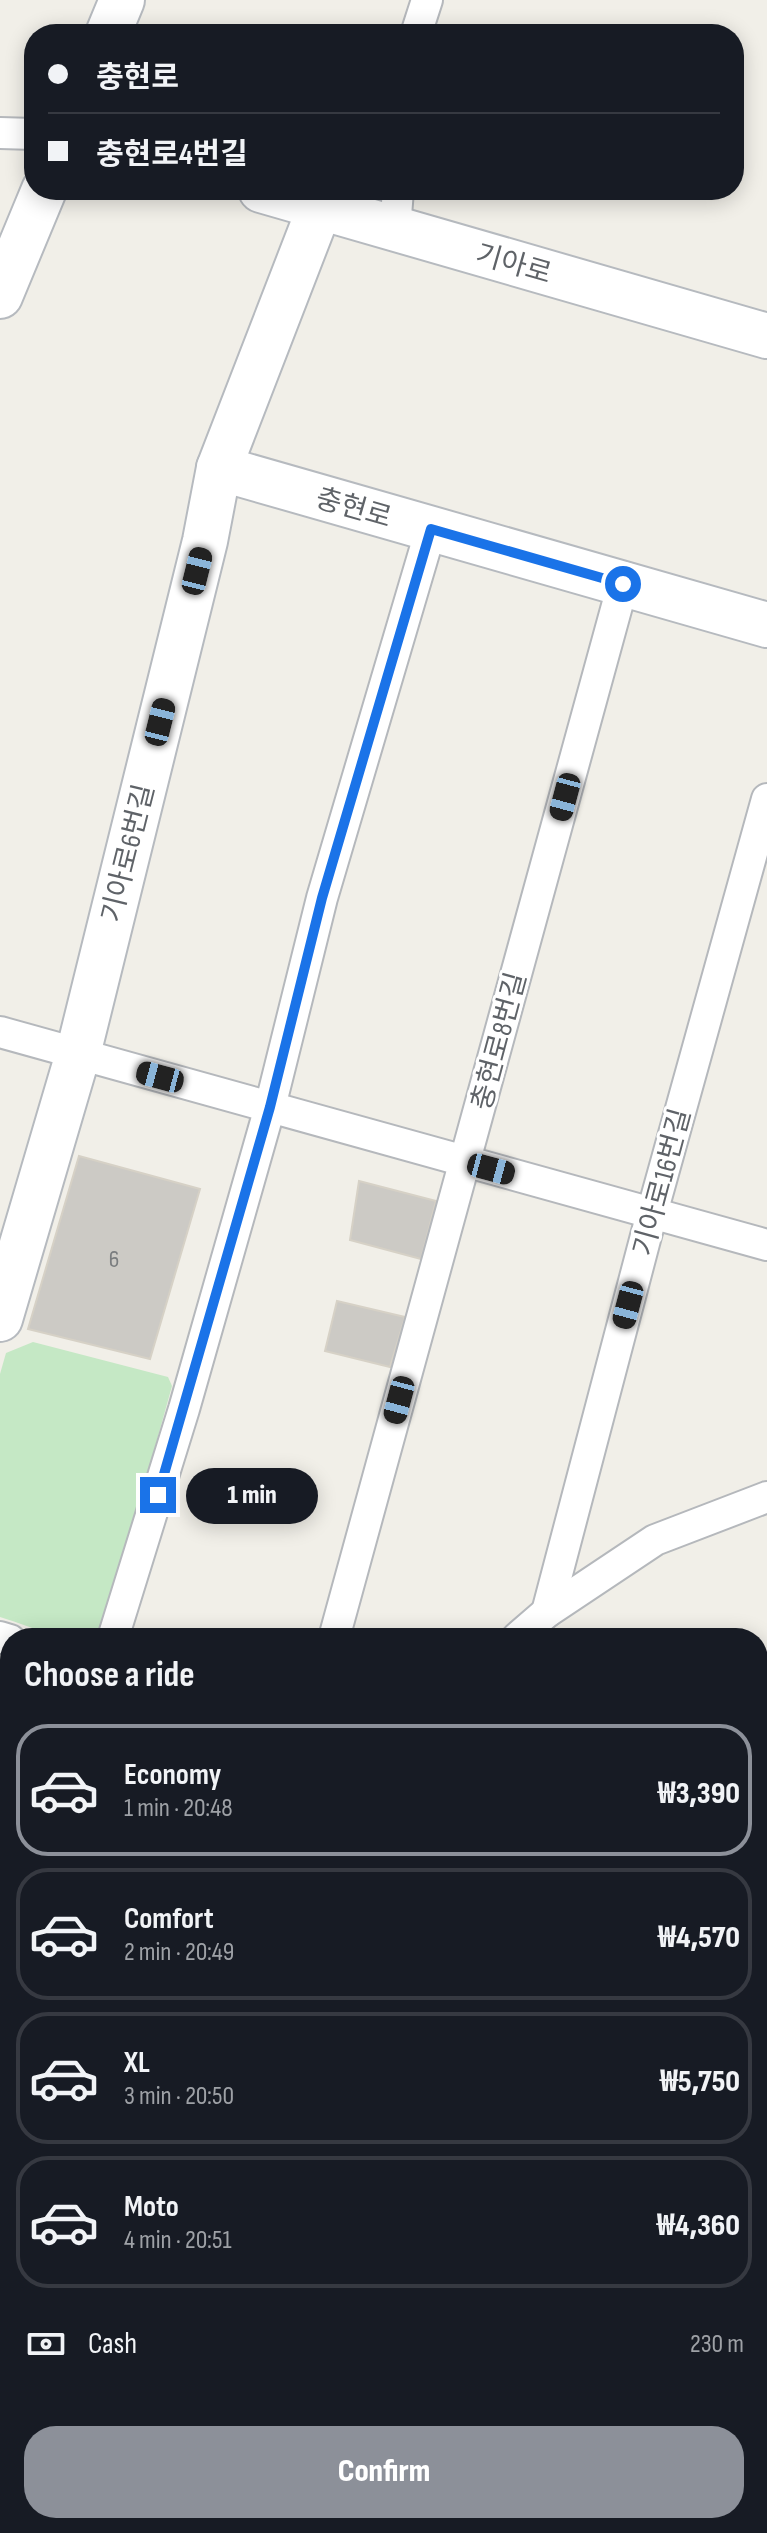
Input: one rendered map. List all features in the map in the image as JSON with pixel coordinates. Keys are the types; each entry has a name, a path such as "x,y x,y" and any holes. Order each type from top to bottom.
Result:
{"street":[{"path":"112,24 122,0"},
{"path":"419,24 427,0"},
{"path":"0,133 24,134"},
{"path":"0,296 40,200"},
{"name":"기아로","path":"296,200 320,207 396,210 767,336"},
{"name":"기아로6번길","path":"0,1319 78,1054 205,541 219,468 320,207"},
{"name":"충현로","path":"219,468 767,625"},
{"path":"116,1628 184,1409 270,1107 322,898 431,529"},
{"name":"충현로8번길","path":"337,1628 623,584"},
{"name":"기아로16번길","path":"547,1612 652,1213 767,799"},
{"path":"0,1032 767,1245"},
{"path":"529,1628 547,1612 655,1540 767,1497"}],"green space":[{"path":"33,1342 168,1377 172,1386 105,1628 33,1628 0,1617 0,1374 6,1353"}],"building":[{"path":"79,1156 200,1189 150,1359 28,1329"},
{"path":"359,1181 436,1201 421,1259 350,1240"},
{"path":"337,1301 405,1317 390,1367 325,1351"}],"route":[{"path":"158,1495 270,1107 322,898 431,529 623,584"}]}
